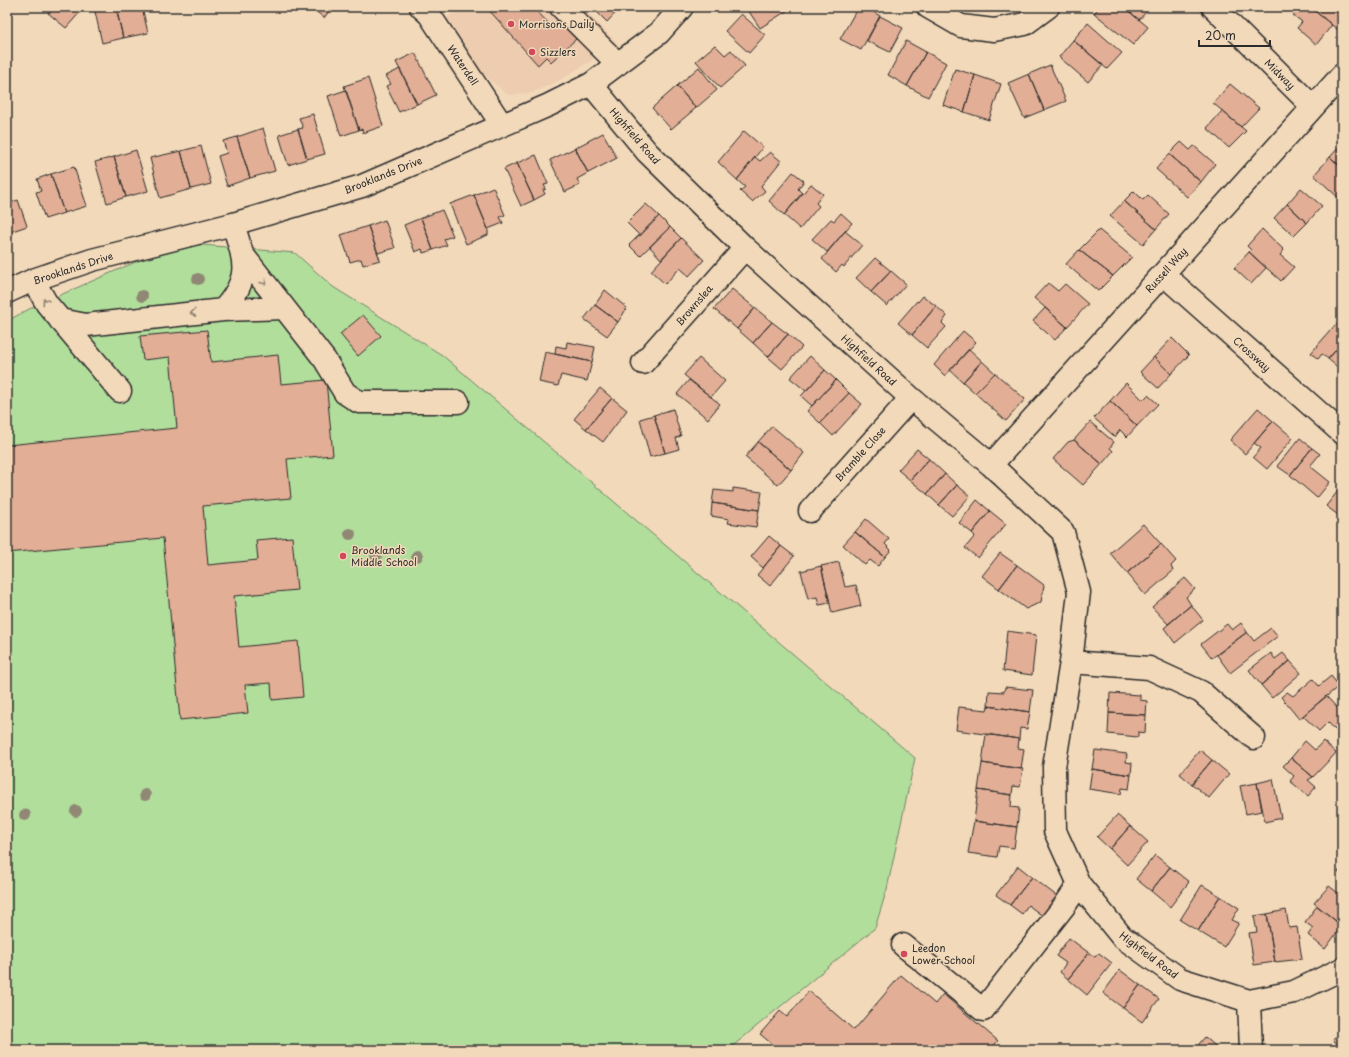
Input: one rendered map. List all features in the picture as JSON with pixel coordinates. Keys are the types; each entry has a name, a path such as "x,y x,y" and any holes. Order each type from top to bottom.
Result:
{"street":[{"name":"Waterdell","path":"421,7 429,14 502,125"},
{"path":"561,7 618,64"},
{"name":"Brooklands Drive","path":"7,292 33,280 92,260 233,224 362,186 549,105 591,84 659,33 682,7"},
{"path":"928,7 961,26 994,30 1025,24 1048,7"},
{"name":"Midway","path":"1213,7 1313,107"},
{"name":"Russell Way","path":"991,465 1342,75"},
{"name":"Highfield Road","path":"591,84 647,152 745,248 911,398 991,465 1063,532 1079,592 1071,662 1054,767 1055,831 1079,884 1122,937 1180,979 1248,1001"},
{"path":"223,310 234,296 243,280 243,256 233,224"},
{"name":"Brownslea","path":"643,363 745,248"},
{"path":"243,256 325,360 345,393 359,402 458,402"},
{"name":"Crossway","path":"1162,274 1342,433"},
{"path":"33,280 47,304 120,391"},
{"path":"60,320 86,325 223,310 284,308"},
{"name":"Bramble Close","path":"810,511 911,398"},
{"path":"1071,662 1149,668 1201,692 1254,738"},
{"path":"903,945 984,1010 1065,905 1079,884"},
{"path":"1251,1050 1248,1001 1294,992 1342,969"}],"shaded area":[{"path":"461,7 582,7 618,44 558,81 531,93 508,95 482,73 446,19"}],"green space":[{"name":"Brooklands Middle School","path":"179,243 295,253 333,287 442,355 915,758 887,889 875,928 728,1050 7,1050 7,321 33,307"}],"building":[{"path":"51,7 78,7 82,10 66,28 48,13 52,8"},
{"path":"94,7 116,7 123,38 102,43"},
{"path":"116,7 142,7 148,33 123,38"},
{"path":"311,7 332,7 324,18"},
{"path":"332,7 342,7 338,12"},
{"path":"490,7 533,7 551,26 558,20 576,39 551,62 546,57 538,65 488,9"},
{"path":"592,7 621,7 607,22"},
{"path":"746,7 786,7 788,10 760,28"},
{"path":"858,7 865,7 880,16 861,50 840,39"},
{"path":"1100,7 1124,7 1148,27 1133,45 1094,13"},
{"path":"1124,7 1150,7 1139,20"},
{"path":"1301,7 1310,7 1332,25 1316,45 1297,28 1302,22 1293,15"},
{"path":"1310,7 1342,7 1342,26 1338,30"},
{"path":"741,14 765,35 749,53 725,31"},
{"path":"880,16 903,28 890,52 867,41"},
{"path":"1088,23 1122,53 1107,69 1073,40"},
{"path":"1073,40 1103,65 1088,82 1059,57"},
{"path":"906,41 926,52 907,86 888,75"},
{"path":"715,45 725,55 731,50 745,66 720,88 696,61"},
{"path":"926,52 946,63 928,97 907,86"},
{"path":"415,53 436,95 417,104 396,62"},
{"path":"1050,65 1066,101 1044,110 1029,74"},
{"path":"699,67 717,90 696,108 677,86"},
{"path":"400,69 417,104 399,112 386,86 391,84 386,76"},
{"path":"955,69 975,75 964,112 943,105"},
{"path":"1029,74 1044,110 1024,118 1008,83"},
{"path":"975,75 1001,84 989,120 964,112"},
{"path":"368,78 383,126 363,133 362,129 359,130 344,86"},
{"path":"1230,84 1259,108 1241,127 1213,103"},
{"path":"677,86 696,108 671,129 652,108"},
{"path":"346,90 359,130 341,136 328,96"},
{"path":"1222,111 1246,131 1229,148 1207,128"},
{"path":"313,114 325,154 307,159 298,129 303,128 299,118"},
{"path":"263,128 275,171 250,178 237,137"},
{"path":"298,129 307,159 288,165 279,135"},
{"path":"744,131 763,147 737,180 718,162"},
{"path":"603,133 617,158 588,173 575,148"},
{"path":"237,137 250,178 227,186 218,156 227,153 223,141"},
{"path":"1181,142 1190,150 1194,146 1215,164 1201,182 1169,154"},
{"path":"1342,144 1342,168 1330,157"},
{"path":"201,146 211,184 191,189 181,151"},
{"path":"575,148 588,173 577,179 580,185 565,192 550,160"},
{"path":"136,150 148,191 126,197 114,157"},
{"path":"181,151 191,189 160,198 150,158"},
{"path":"770,152 781,161 761,186 765,191 752,202 740,191 745,187 737,180 755,157 760,161"},
{"path":"1169,154 1201,182 1187,197 1156,169"},
{"path":"536,155 548,184 544,185 546,189 543,190 545,194 534,200 517,163"},
{"path":"114,157 126,197 107,203 95,162"},
{"path":"1330,157 1342,168 1342,201 1314,175"},
{"path":"517,163 534,200 521,206 504,169"},
{"path":"74,167 87,206 64,213 51,174"},
{"path":"793,172 804,181 798,189 802,193 784,215 769,201"},
{"path":"51,174 64,213 45,219 36,192 41,191 37,179"},
{"path":"811,184 823,194 816,203 819,206 800,229 784,215"},
{"path":"493,187 505,215 500,217 503,223 488,229 474,195"},
{"path":"1301,188 1322,206 1307,223 1287,204"},
{"path":"1134,191 1143,200 1148,195 1169,214 1156,229 1124,201"},
{"path":"474,195 488,229 488,235 466,244 450,204"},
{"path":"18,200 27,226 7,233 7,204"},
{"path":"1124,201 1156,229 1143,244 1110,216"},
{"path":"646,204 659,216 640,236 627,223"},
{"path":"1287,204 1307,223 1294,236 1274,218"},
{"path":"442,210 453,236 444,239 447,245 433,250 421,218"},
{"path":"841,213 852,223 827,252 812,239 831,219 834,221"},
{"path":"659,216 670,227 640,256 629,245"},
{"path":"421,218 433,250 423,253 422,249 415,252 404,225"},
{"path":"385,220 395,248 378,253 368,226"},
{"path":"368,226 380,260 363,265 361,259 350,262 341,235"},
{"path":"670,227 681,238 661,259 650,247"},
{"path":"1262,229 1284,250 1280,255 1294,267 1281,281 1249,252 1251,250 1247,246"},
{"path":"1099,230 1132,257 1113,276 1079,250"},
{"path":"845,231 862,245 844,267 842,265 836,272 822,259"},
{"path":"681,238 704,260 689,276 680,268 665,284 651,271"},
{"path":"1079,250 1113,276 1098,291 1066,264"},
{"path":"1249,252 1266,268 1251,284 1234,268"},
{"path":"875,258 891,271 871,292 856,278"},
{"path":"891,271 906,284 887,306 871,292"},
{"path":"1048,283 1058,291 1065,284 1088,304 1067,327 1034,298"},
{"path":"732,289 755,308 737,329 714,309"},
{"path":"605,290 627,308 618,322 595,305"},
{"path":"923,296 936,306 912,335 898,323"},
{"path":"595,305 618,322 607,336 584,319"},
{"path":"936,306 947,316 942,323 946,327 927,348 912,335"},
{"path":"755,308 772,322 753,343 737,329"},
{"path":"1045,308 1067,327 1055,340 1033,321"},
{"path":"363,315 381,336 358,356 340,334"},
{"path":"772,322 788,334 768,357 753,343"},
{"path":"1336,324 1342,329 1342,343 1328,359 1322,354 1318,359 1311,353"},
{"path":"207,330 211,362 278,355 281,384 326,380 333,455 287,459 291,498 203,506 208,565 258,560 256,540 292,537 297,590 234,596 239,647 298,641 303,697 272,700 271,683 245,685 248,713 180,720 163,538 7,553 7,445 177,428 170,357 143,360 140,336"},
{"path":"963,331 976,342 945,376 934,365"},
{"path":"788,334 802,347 782,369 768,357"},
{"path":"1172,338 1189,355 1171,374 1154,357"},
{"path":"567,342 595,347 592,362 555,354 556,346 566,348"},
{"path":"1342,343 1342,371 1328,359"},
{"path":"969,349 982,361 963,382 950,370"},
{"path":"545,352 592,362 587,381 561,375 558,386 539,382"},
{"path":"810,356 825,370 806,391 790,378"},
{"path":"1154,357 1171,374 1158,388 1140,372"},
{"path":"699,358 725,381 711,397 684,375"},
{"path":"982,361 995,373 975,393 963,382"},
{"path":"825,370 836,380 812,406 801,396"},
{"path":"995,373 1025,399 1006,421 975,393"},
{"path":"689,380 720,404 708,419 677,394"},
{"path":"836,380 849,393 820,423 807,411"},
{"path":"1126,383 1143,400 1148,395 1158,404 1137,426 1110,401"},
{"path":"600,388 612,398 586,429 574,419"},
{"path":"849,393 862,404 833,436 820,423"},
{"path":"612,398 627,410 603,442 586,429"},
{"path":"1110,401 1137,426 1127,437 1120,430 1115,437 1094,418"},
{"path":"1258,408 1273,421 1245,454 1230,440"},
{"path":"673,409 681,436 676,438 679,449 665,453 654,415"},
{"path":"654,415 665,453 650,457 640,419"},
{"path":"1273,421 1293,438 1267,469 1253,457 1261,448 1254,443"},
{"path":"1090,422 1114,442 1110,448 1113,451 1102,464 1074,440"},
{"path":"772,426 804,453 791,470 758,442"},
{"path":"1300,438 1312,448 1290,475 1277,466"},
{"path":"1074,440 1102,464 1083,485 1053,459 1068,442"},
{"path":"758,442 791,470 778,485 745,457"},
{"path":"1312,448 1320,454 1310,466 1330,482 1317,498 1290,475"},
{"path":"917,449 929,459 910,480 898,470"},
{"path":"929,459 945,474 927,494 910,480"},
{"path":"945,474 957,485 939,505 927,494"},
{"path":"957,485 970,496 952,516 939,505"},
{"path":"733,488 762,492 759,510 712,503 714,490 733,492"},
{"path":"1338,491 1342,493 1342,518 1326,506"},
{"path":"977,500 990,511 972,533 959,523"},
{"path":"712,503 759,510 756,527 728,523 729,519 711,516"},
{"path":"990,511 1006,524 978,558 965,548 975,536 972,533"},
{"path":"866,519 889,539 885,544 891,550 885,557 855,532"},
{"path":"1143,524 1161,544 1127,573 1110,553"},
{"path":"855,532 885,557 878,566 870,560 865,565 843,545"},
{"path":"769,536 781,546 763,568 751,557"},
{"path":"1161,544 1176,561 1171,566 1173,571 1145,595 1127,573"},
{"path":"781,546 794,556 770,586 757,575"},
{"path":"1000,553 1017,565 999,589 982,576"},
{"path":"839,562 845,587 856,585 861,606 832,613 821,566"},
{"path":"1017,565 1044,585 1041,602 1026,609 999,589"},
{"path":"821,566 830,603 819,605 817,597 808,599 801,571"},
{"path":"1185,578 1195,589 1186,597 1191,605 1168,624 1152,607"},
{"path":"1191,605 1203,620 1175,643 1164,628"},
{"path":"1241,623 1247,632 1212,658 1201,644 1227,624 1232,630"},
{"path":"1271,628 1278,636 1230,673 1217,655 1247,632 1254,641"},
{"path":"1007,631 1036,635 1032,675 1003,671"},
{"path":"1271,653 1275,659 1283,653 1290,661 1261,685 1249,670"},
{"path":"1290,661 1301,673 1272,698 1261,685"},
{"path":"1331,676 1339,686 1299,719 1281,697 1287,692 1293,696 1313,679 1319,686"},
{"path":"1005,687 1033,690 1030,712 988,706 989,691 1004,692"},
{"path":"1110,693 1140,695 1140,700 1147,701 1146,715 1109,713"},
{"path":"1326,696 1342,713 1342,722 1335,730 1328,722 1319,731 1303,716"},
{"path":"988,706 1030,712 1027,729 1020,728 1019,739 956,730 959,707 987,710"},
{"path":"1109,713 1146,715 1145,733 1138,732 1138,737 1108,734"},
{"path":"986,734 1019,739 1018,748 1024,749 1021,769 982,763"},
{"path":"1305,741 1315,750 1323,741 1336,753 1313,777 1291,758"},
{"path":"1095,750 1127,754 1126,762 1132,763 1131,775 1092,769"},
{"path":"1200,750 1212,760 1192,784 1180,774"},
{"path":"1291,758 1313,777 1308,780 1316,787 1308,796 1290,781 1294,776 1283,766"},
{"path":"1212,760 1229,774 1209,798 1192,784"},
{"path":"982,763 1023,769 1020,787 1013,786 1012,795 978,790"},
{"path":"1092,769 1131,775 1129,789 1122,788 1121,794 1089,789"},
{"path":"1273,779 1281,818 1265,822 1257,783"},
{"path":"1257,783 1262,811 1246,814 1240,786"},
{"path":"978,790 1012,795 1011,807 1019,808 1017,827 974,821"},
{"path":"1117,815 1130,826 1110,849 1097,837"},
{"path":"974,821 1017,827 1014,848 999,846 997,857 968,853"},
{"path":"1130,826 1148,842 1127,865 1110,849"},
{"path":"1155,855 1170,867 1151,891 1136,879"},
{"path":"1018,866 1032,877 1010,905 996,895"},
{"path":"1170,867 1189,882 1170,907 1151,891"},
{"path":"1342,867 1342,876 1338,872"},
{"path":"1032,877 1058,897 1044,917 1028,905 1022,914 1010,905"},
{"path":"1202,885 1220,896 1198,931 1180,920"},
{"path":"1329,886 1342,896 1342,926 1314,903"},
{"path":"1220,896 1239,908 1232,920 1239,923 1224,947 1198,931"},
{"path":"1317,906 1342,926 1325,949 1308,935 1313,928 1305,922"},
{"path":"1286,910 1289,928 1297,927 1302,959 1275,962 1267,914"},
{"path":"1267,914 1275,962 1254,965 1249,933 1257,932 1254,916"},
{"path":"1069,938 1089,953 1068,979 1060,972 1066,963 1056,956"},
{"path":"1089,953 1095,957 1099,953 1112,963 1087,995 1068,979"},
{"path":"1120,970 1140,985 1123,1008 1103,993"},
{"path":"901,975 935,1004 943,994 998,1041 993,1046 997,1050 779,1050 760,1034 780,1011 787,1017 809,991 854,1030"},
{"path":"1140,985 1159,999 1142,1022 1123,1008"},
{"path":"1342,1030 1342,1048 1333,1040"},
{"path":"1205,1037 1220,1050 1194,1050"}],"place":[{"name":"Morrisons Daily","path":"511,24"},
{"name":"Sizzlers","path":"532,52"},
{"name":"Brooklands Middle School","path":"343,556"},
{"name":"Leedon Lower School","path":"904,954"}]}
